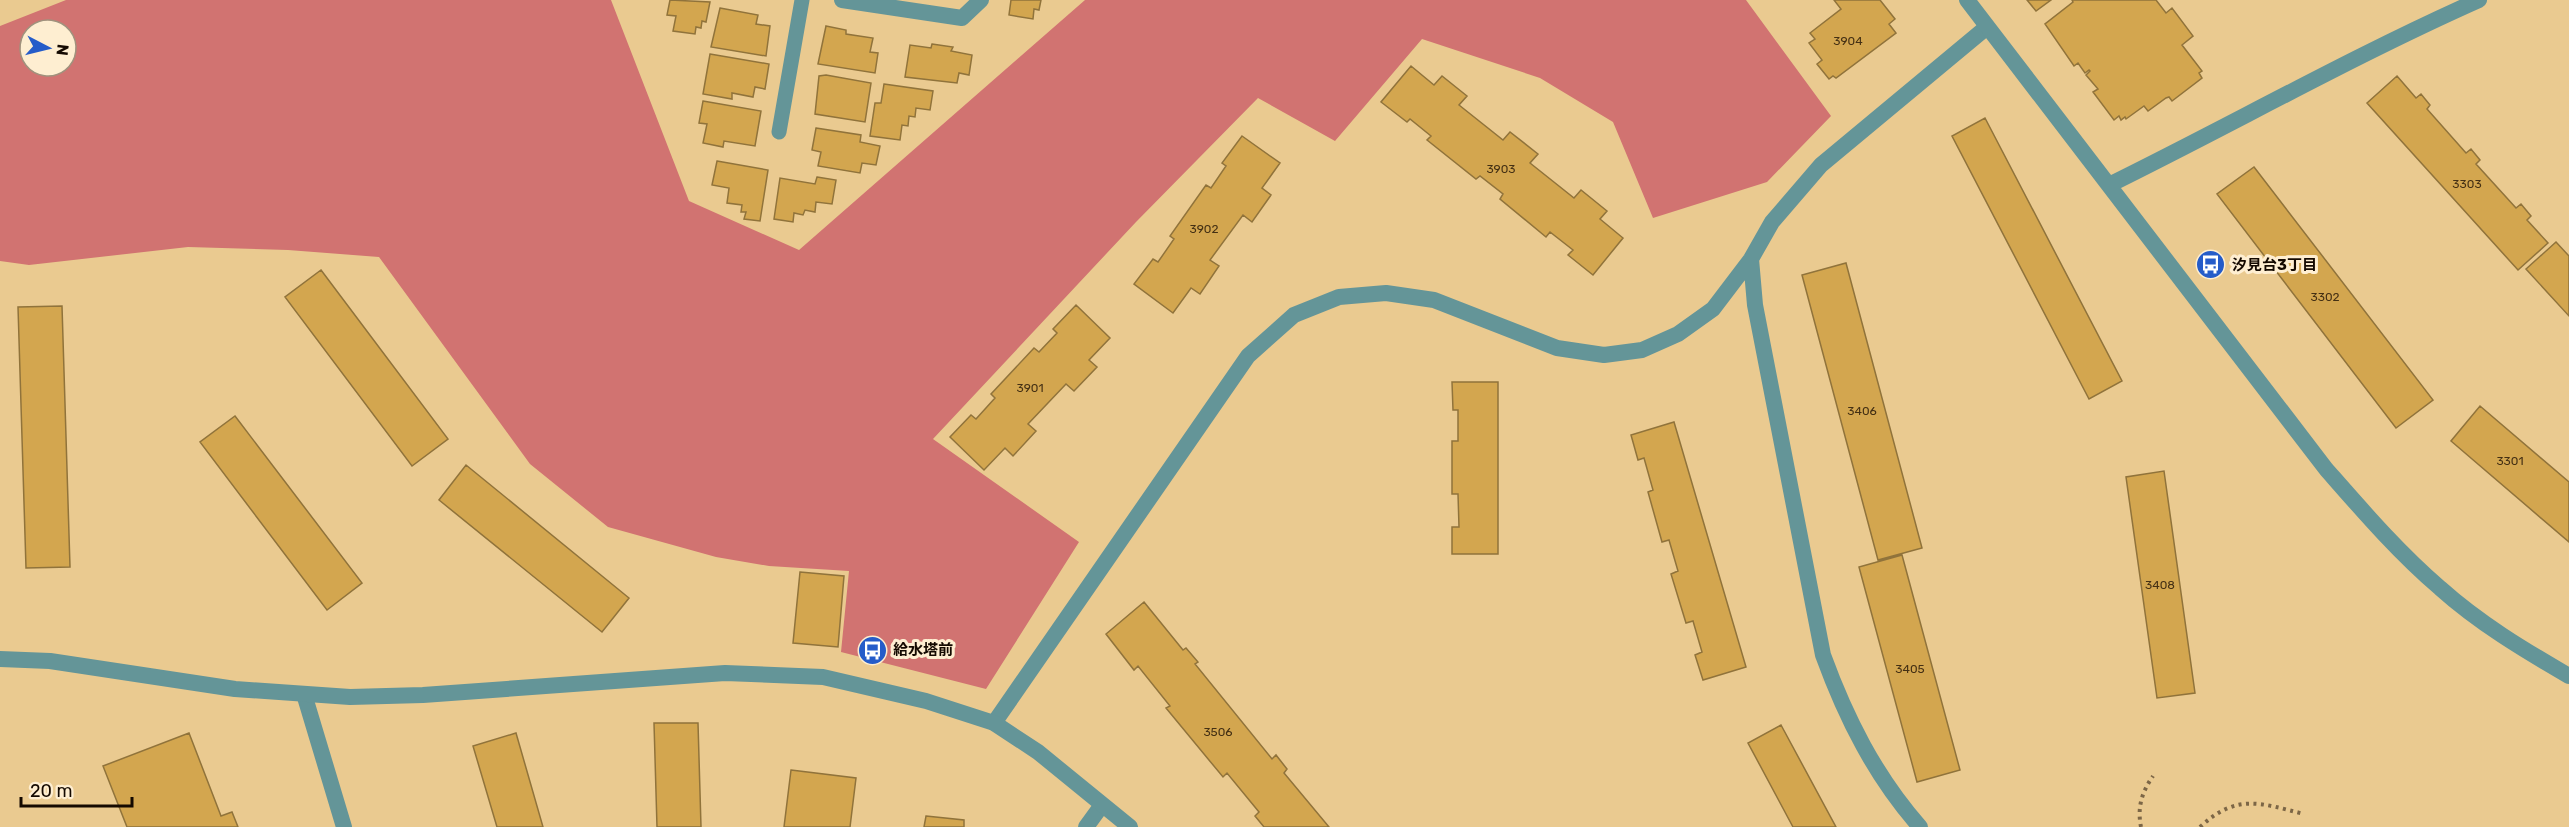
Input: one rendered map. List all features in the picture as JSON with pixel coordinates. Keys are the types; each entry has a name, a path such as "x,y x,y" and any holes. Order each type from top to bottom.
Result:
{"street":[{"path":"842,0 962,18 981,0"},
{"path":"1967,0 2326,469 2382,534 2440,588 2485,624 2569,676"},
{"path":"2109,184 2214,133 2324,75 2479,0"},
{"path":"994,723 1248,356 1294,315 1339,297 1386,294 1418,297 1434,300 1557,348 1604,355 1642,350 1678,334 1713,309 1751,259 1773,222 1821,165 1987,27"},
{"path":"1751,259 1755,304 1823,655 1842,706 1871,762 1920,827"},
{"path":"0,659 50,661 235,689 350,697 423,695 652,678 770,673 823,677 926,701 994,723 1038,752 1130,827"},
{"path":"304,694 344,827"},
{"path":"1086,827 1102,804"}],"lane":[{"path":"779,132 802,0"}],"path":[{"path":"2141,827 2140,803 2144,789 2153,776"},
{"path":"2200,827 2220,810 2259,802 2304,814"}],"shaded area":[{"path":"66,0 611,0 689,201 799,250 1085,0 1746,0 1831,116 1767,182 1653,218 1613,122 1540,78 1422,39 1335,141 1258,98 1136,222 933,439 1079,542 986,689 841,652 849,571 769,566 716,557 608,527 530,464 379,257 288,250 188,247 29,265 0,261 0,26 18,19 18,78 78,78 78,18 20,18"}],"building":[{"path":"670,0 710,2 706,22 702,21 701,28 696,27 695,34 673,31 676,16 667,15"},
{"path":"1011,0 1041,0 1039,10 1034,9 1033,19 1009,15"},
{"path":"1834,0 1880,0 1895,19 1889,24 1896,33 1836,78 1833,76 1829,79 1817,64 1822,60 1809,43 1815,39 1810,33 1841,9"},
{"path":"2027,0 2051,0 2036,11"},
{"path":"2072,0 2156,0 2166,13 2172,8 2193,36 2182,45 2202,71 2199,73 2202,78 2172,101 2169,97 2148,111 2144,106 2126,119 2125,117 2121,120 2119,116 2114,120 2093,92 2098,89 2086,75 2090,71 2085,73 2078,63 2074,66 2045,24 2073,2"},
{"path":"720,8 758,15 756,24 770,26 766,56 711,47"},
{"path":"826,26 846,30 846,34 873,38 870,52 878,53 875,73 818,64"},
{"path":"932,44 953,47 951,51 972,55 969,75 959,73 957,83 905,77 910,45 931,48"},
{"path":"710,54 769,64 765,89 755,87 753,97 732,93 732,99 703,94"},
{"path":"1411,66 1434,85 1442,76 1467,96 1459,105 1503,140 1510,132 1538,154 1530,163 1574,198 1581,190 1607,211 1600,219 1623,238 1593,275 1568,255 1573,250 1550,232 1546,237 1500,199 1503,194 1480,176 1476,179 1427,140 1431,136 1410,119 1407,122 1381,102"},
{"path":"826,75 871,83 865,122 815,114 819,76"},
{"path":"2397,76 2416,98 2421,94 2430,105 2427,109 2466,153 2471,149 2480,160 2476,164 2516,208 2521,204 2531,216 2527,220 2548,243 2518,270 2367,103"},
{"path":"884,84 933,91 930,110 916,108 915,117 909,116 908,126 902,125 900,140 870,136 875,103 881,103"},
{"path":"703,101 761,111 755,146 724,141 723,147 703,143 707,124 699,123"},
{"path":"1985,118 2122,381 2089,399 1952,136"},
{"path":"816,128 861,135 860,142 880,146 876,165 862,163 860,173 818,166 821,152 812,150"},
{"path":"1242,136 1280,163 1262,188 1271,195 1252,222 1243,215 1210,260 1219,266 1200,294 1191,288 1173,313 1134,284 1153,259 1158,262 1174,239 1170,236 1206,185 1211,188 1226,166 1222,163"},
{"path":"717,161 768,170 760,221 744,219 746,212 741,212 742,205 727,203 729,188 712,185"},
{"path":"2254,167 2433,400 2396,428 2217,194"},
{"path":"817,177 836,180 832,204 816,202 815,212 805,210 803,215 794,213 793,222 774,219 780,178 815,184"},
{"path":"2556,242 2569,256 2569,316 2526,269"},
{"path":"1846,263 1922,548 1878,560 1802,275"},
{"path":"321,270 448,439 412,466 285,297"},
{"path":"1076,305 1110,338 1089,360 1097,367 1074,391 1066,384 1028,424 1036,431 1013,456 1005,448 984,470 950,437 971,415 976,419 995,398 991,394 1034,348 1039,352 1057,333 1053,329"},
{"path":"62,306 70,567 26,568 18,307"},
{"path":"1452,382 1498,382 1498,554 1452,554 1452,527 1459,527 1458,494 1452,494 1452,441 1458,441 1458,410 1453,410"},
{"path":"2480,406 2569,482 2569,542 2451,441"},
{"path":"235,416 362,583 327,610 200,442"},
{"path":"1674,422 1746,667 1703,680 1695,655 1702,652 1693,621 1686,623 1671,574 1678,571 1669,540 1662,542 1648,492 1653,490 1644,458 1638,460 1631,435"},
{"path":"466,465 629,598 602,632 439,500"},
{"path":"2164,471 2195,693 2157,698 2126,477"},
{"path":"1902,555 1960,770 1917,782 1859,567"},
{"path":"800,572 844,576 838,647 793,643"},
{"path":"1144,602 1183,650 1186,648 1198,662 1195,664 1272,759 1276,755 1287,769 1284,773 1329,827 1264,827 1255,816 1259,812 1227,773 1223,777 1166,708 1170,706 1138,666 1134,670 1106,634"},
{"path":"654,723 698,723 701,827 657,827"},
{"path":"1781,725 1836,827 1793,827 1748,743"},
{"path":"189,733 221,816 232,812 238,827 127,827 103,766"},
{"path":"516,733 543,827 497,827 473,746"},
{"path":"791,770 856,778 850,827 784,827"},
{"path":"926,816 964,820 964,827 924,827"}],"place":[{"name":"汐見台3丁目","path":"2211,265"},
{"name":"給水塔前","path":"872,650"}]}
